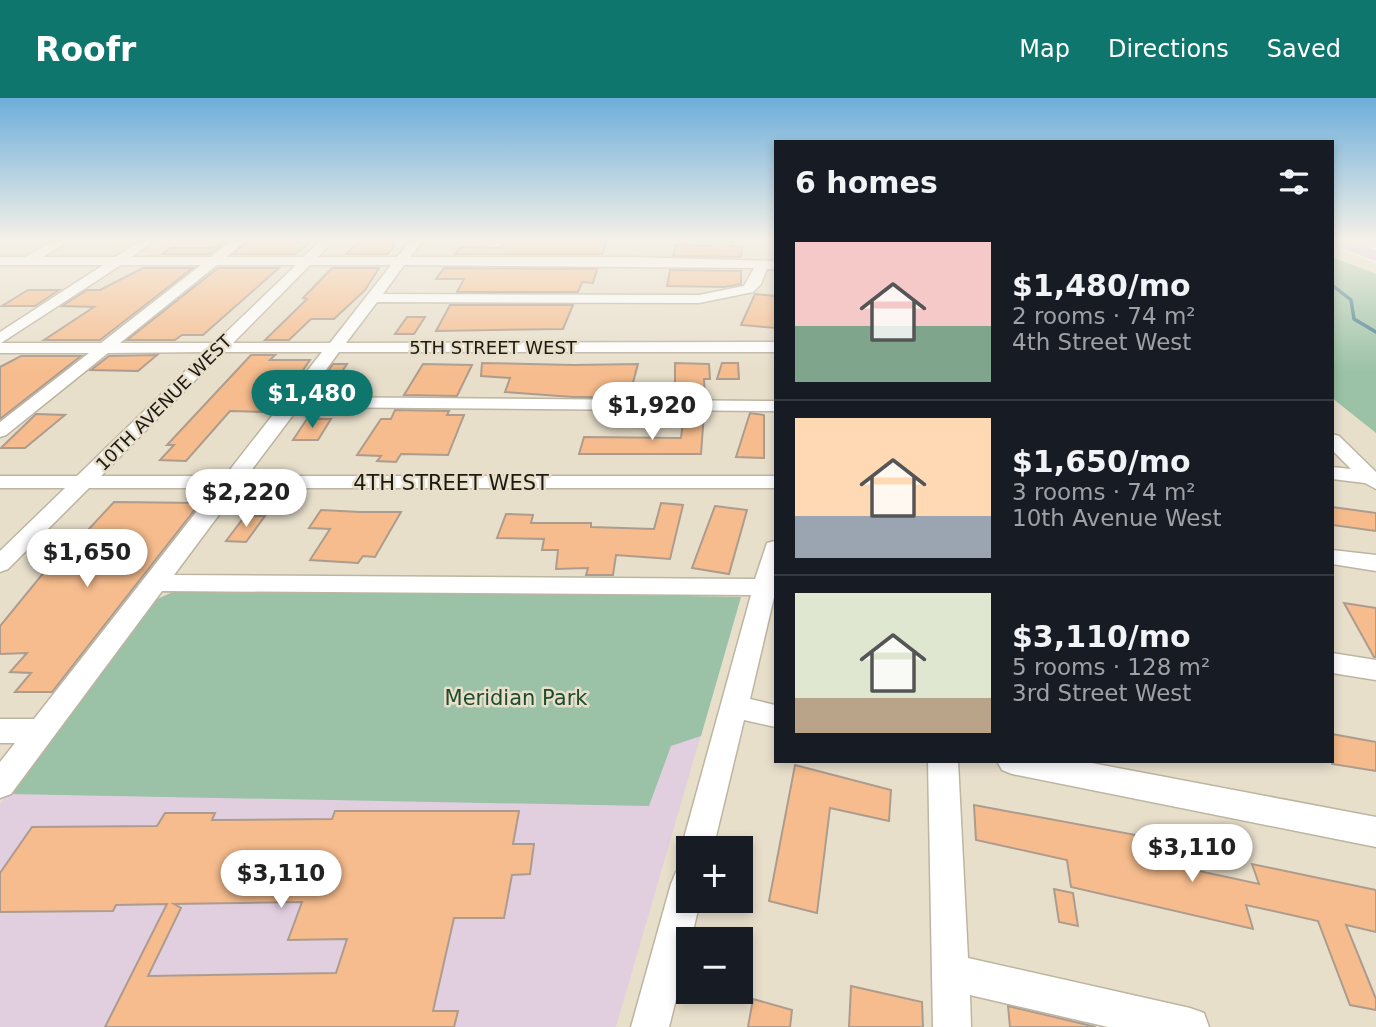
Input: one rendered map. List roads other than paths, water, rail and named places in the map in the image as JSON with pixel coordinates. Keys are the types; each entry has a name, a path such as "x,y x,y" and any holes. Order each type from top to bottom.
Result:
{"street":[{"path":"0,339 82,284"},
{"path":"0,431 184,284"},
{"name":"10TH AVENUE WEST","path":"0,564 284,284"},
{"path":"0,785 383,284"},
{"path":"373,298 699,299 748,289 754,284"},
{"name":"5TH STREET WEST","path":"0,348 774,347"},
{"path":"293,402 774,406"},
{"path":"1334,442 1373,480"},
{"path":"1334,473 1373,480"},
{"name":"4TH STREET WEST","path":"0,482 774,482"},
{"path":"700,836 774,552"},
{"path":"1334,556 1376,563"},
{"path":"157,583 764,587"},
{"path":"1334,663 1376,670"},
{"path":"735,707 774,716"},
{"path":"0,731 42,731"},
{"path":"943,763 952,1027"},
{"path":"1022,763 1376,832"},
{"path":"650,1027 680,913"},
{"path":"950,972 1190,1027"}],"waterway":[{"path":"1334,287 1351,300 1354,319 1376,332"}],"park label":[{"name":"Meridian Park","path":"516,698"}]}
